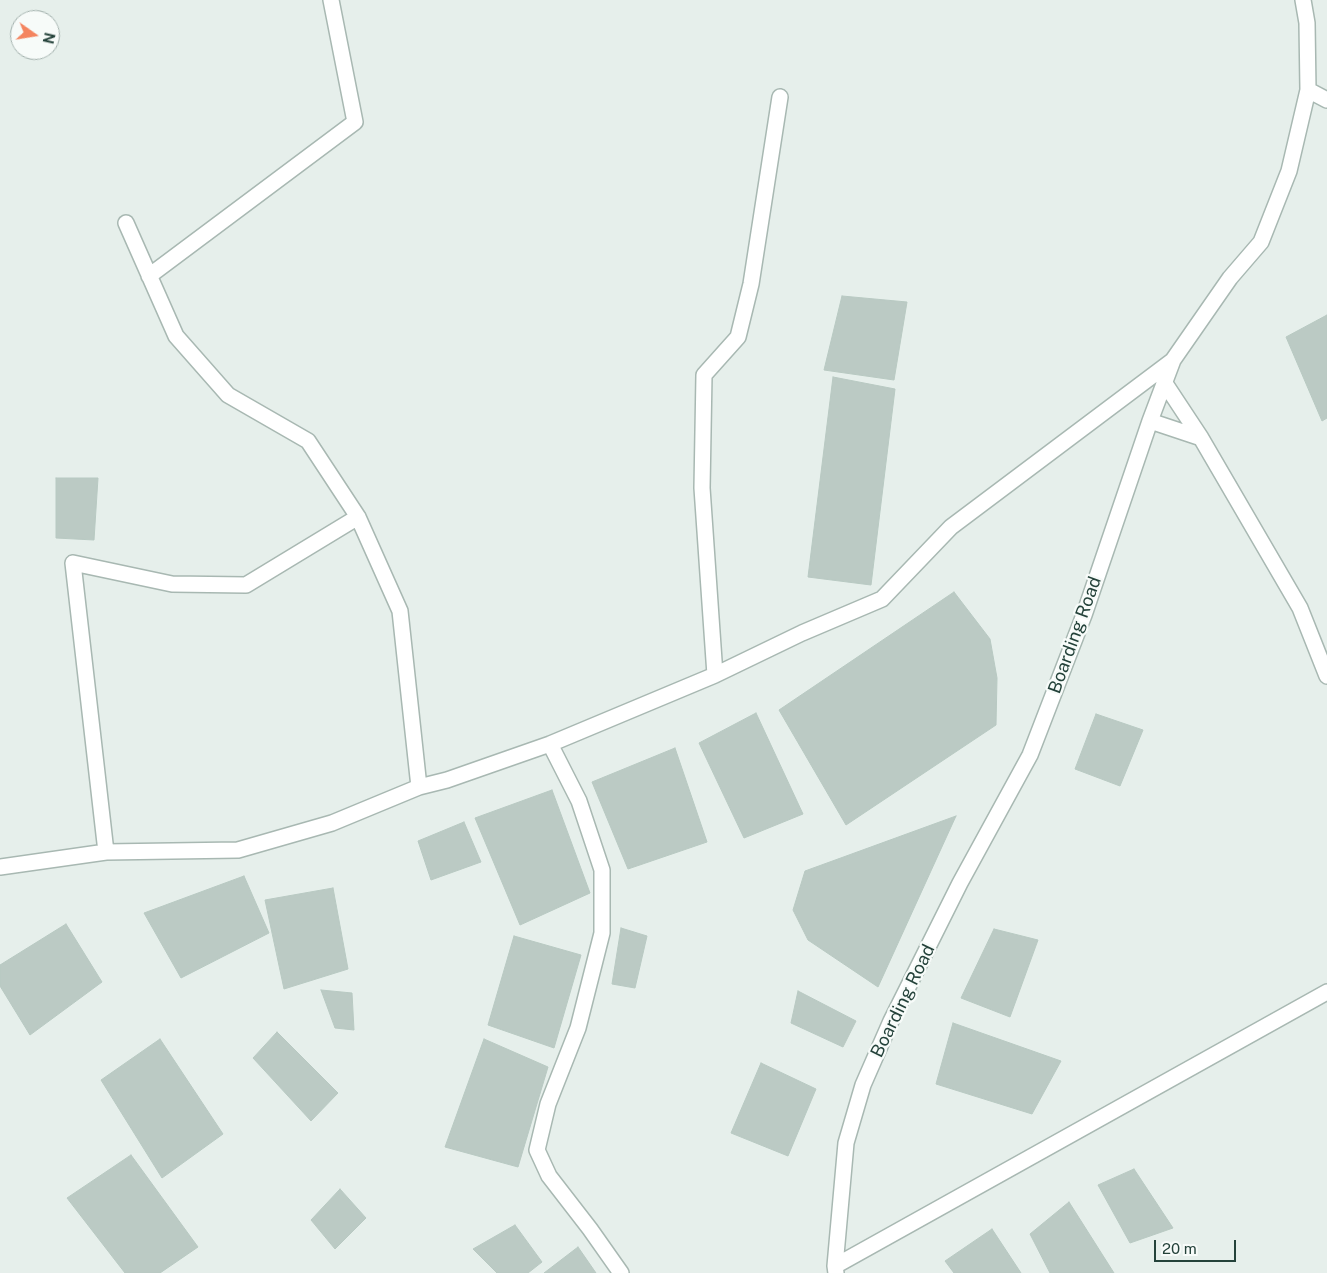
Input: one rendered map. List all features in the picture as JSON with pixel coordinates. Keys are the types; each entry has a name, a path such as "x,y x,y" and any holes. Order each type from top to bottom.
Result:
{"street":[{"path":"149,276 355,122 330,0"},
{"name":"Boarding Road","path":"836,1269 846,1143 863,1085 891,1021 960,883 1030,755 1084,615 1150,421 1173,360 1230,278 1261,242 1290,171 1308,90 1307,23 1303,0"},
{"path":"1308,90 1327,100"},
{"path":"715,675 702,488 704,375 738,337 751,284 780,98"},
{"path":"126,223 176,336 228,395 308,441 358,517 400,611 419,787"},
{"path":"0,866 106,852 238,850 332,824 419,787 447,780 550,744 715,675 802,633 882,599 951,527 1173,360"},
{"path":"1164,382 1201,438 1300,608 1326,671"},
{"path":"1150,421 1201,438"},
{"path":"106,852 73,562 172,584 246,584 358,517"},
{"path":"550,744 579,802 602,870 602,933 578,1028 548,1104 536,1150 549,1176 590,1229 620,1273"},
{"path":"836,1269 1327,992"}],"building":[{"path":"842,296 907,302 894,380 824,370"},
{"path":"1327,315 1327,418 1322,421 1286,337"},
{"path":"833,377 895,389 871,585 808,577"},
{"path":"56,478 98,478 94,540 56,538"},
{"path":"954,592 990,639 997,678 996,725 846,825 779,710"},
{"path":"756,713 803,814 744,838 699,743"},
{"path":"1096,714 1143,730 1120,786 1075,769"},
{"path":"675,748 707,842 628,869 592,782"},
{"path":"552,790 590,893 520,925 475,818"},
{"path":"956,816 878,987 808,940 793,910 805,871"},
{"path":"464,822 481,862 431,880 418,841"},
{"path":"244,876 269,933 181,978 144,913"},
{"path":"333,888 348,969 284,989 265,900"},
{"path":"66,924 102,982 30,1035 0,986 0,965"},
{"path":"621,928 647,936 635,988 612,984"},
{"path":"994,929 1038,940 1010,1017 961,998"},
{"path":"514,936 581,955 554,1048 488,1025"},
{"path":"321,990 352,993 354,1030 335,1028"},
{"path":"798,991 856,1021 843,1047 791,1023"},
{"path":"953,1023 1061,1061 1032,1114 936,1084"},
{"path":"277,1032 338,1093 311,1121 253,1058"},
{"path":"160,1039 223,1134 162,1178 101,1080"},
{"path":"484,1039 548,1067 518,1167 445,1147"},
{"path":"761,1063 816,1089 788,1156 731,1133"},
{"path":"131,1155 198,1247 160,1273 125,1273 67,1198"},
{"path":"1134,1169 1173,1228 1130,1243 1098,1185"},
{"path":"340,1189 366,1218 335,1249 311,1220"},
{"path":"1069,1202 1114,1273 1050,1273 1030,1234"},
{"path":"515,1225 542,1262 528,1273 497,1273 473,1249"},
{"path":"992,1229 1021,1273 954,1273 945,1261"},
{"path":"578,1247 596,1273 544,1273"}]}
